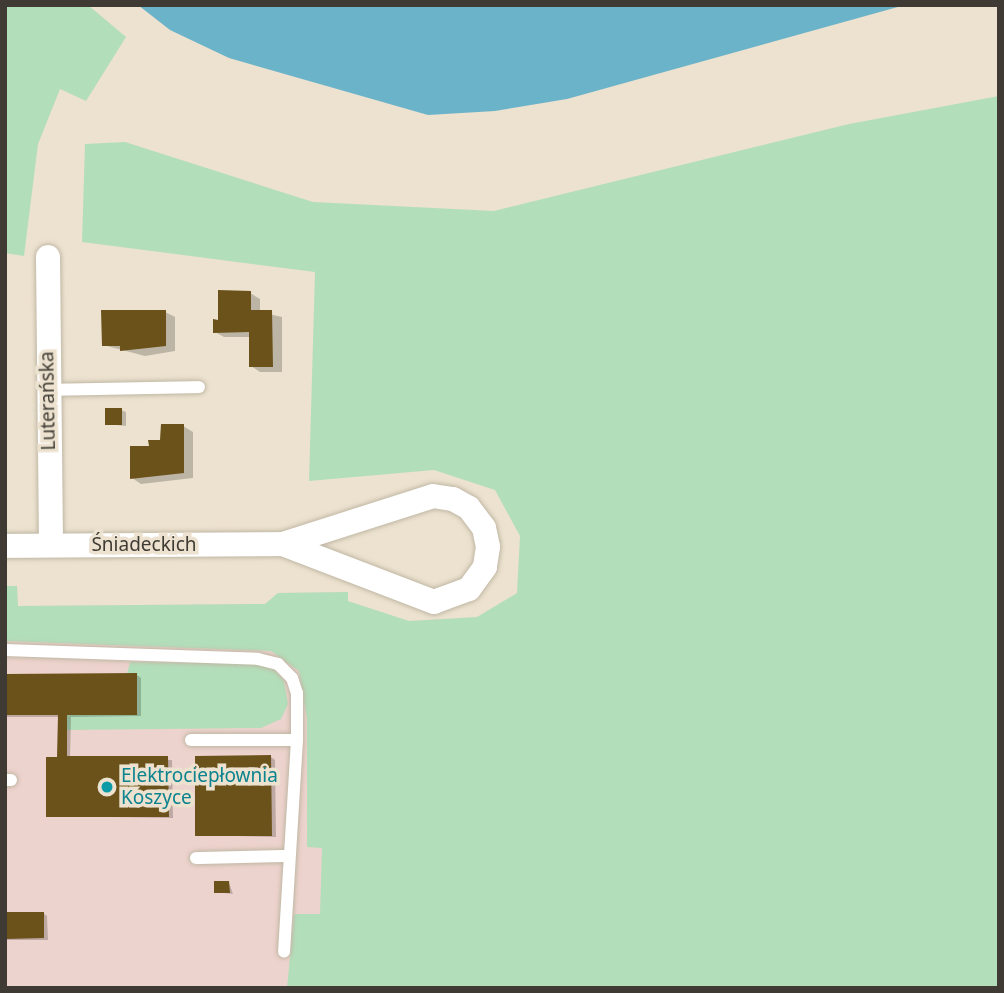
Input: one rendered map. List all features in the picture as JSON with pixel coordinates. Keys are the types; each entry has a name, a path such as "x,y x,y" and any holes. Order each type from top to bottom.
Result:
{"street":[{"name":"Luterańska","path":"48,257 51,545"},
{"path":"433,496 453,499 474,512 484,528 488,547 485,567 469,589 434,602 284,544 433,496"},
{"name":"Śniadeckich","path":"5,546 284,544"}],"lane":[{"path":"48,390 199,387"},
{"path":"5,650 258,659 278,664 292,678 297,693 297,740 287,856 284,952"},
{"path":"191,740 297,740"},
{"path":"196,858 287,856"}],"shaded area":[{"path":"5,586 17,586 18,606 265,604 278,593 348,592 322,988 5,988"}],"green space":[{"path":"5,5 88,5 126,37 86,101 60,89 38,144 24,256 5,253"},
{"path":"999,96 999,988 287,988 294,914 320,914 322,848 307,847 307,718 299,671 271,651 5,641 5,586 17,586 18,606 265,604 278,593 348,592 348,601 409,621 477,617 517,593 520,536 495,490 434,470 309,481 315,272 82,242 85,144 125,142 313,202 494,211 849,124"},
{"path":"130,662 260,664 275,670 284,681 288,704 281,719 261,728 67,730 67,715 137,715 137,674 127,674"}],"water":[{"path":"138,5 905,5 567,99 495,111 428,115 229,58 170,30"}],"building":[{"path":"218,290 251,291 251,310 272,310 273,367 249,367 249,332 213,333 213,319 218,320"},
{"path":"101,310 166,310 166,346 120,351 120,346 102,346"},
{"path":"105,408 122,408 122,425 105,425"},
{"path":"161,424 184,424 184,473 130,479 130,446 149,446 148,440 160,440"},
{"path":"137,673 137,715 67,715 67,756 168,756 169,817 46,817 46,757 57,757 58,715 5,715 5,674"},
{"path":"271,755 272,836 195,836 195,756"},
{"path":"214,881 229,881 230,893 214,893"},
{"path":"5,912 44,912 44,938 5,939"}],"place":[{"name":"Elektrociepłownia Koszyce","path":"107,787"}]}
